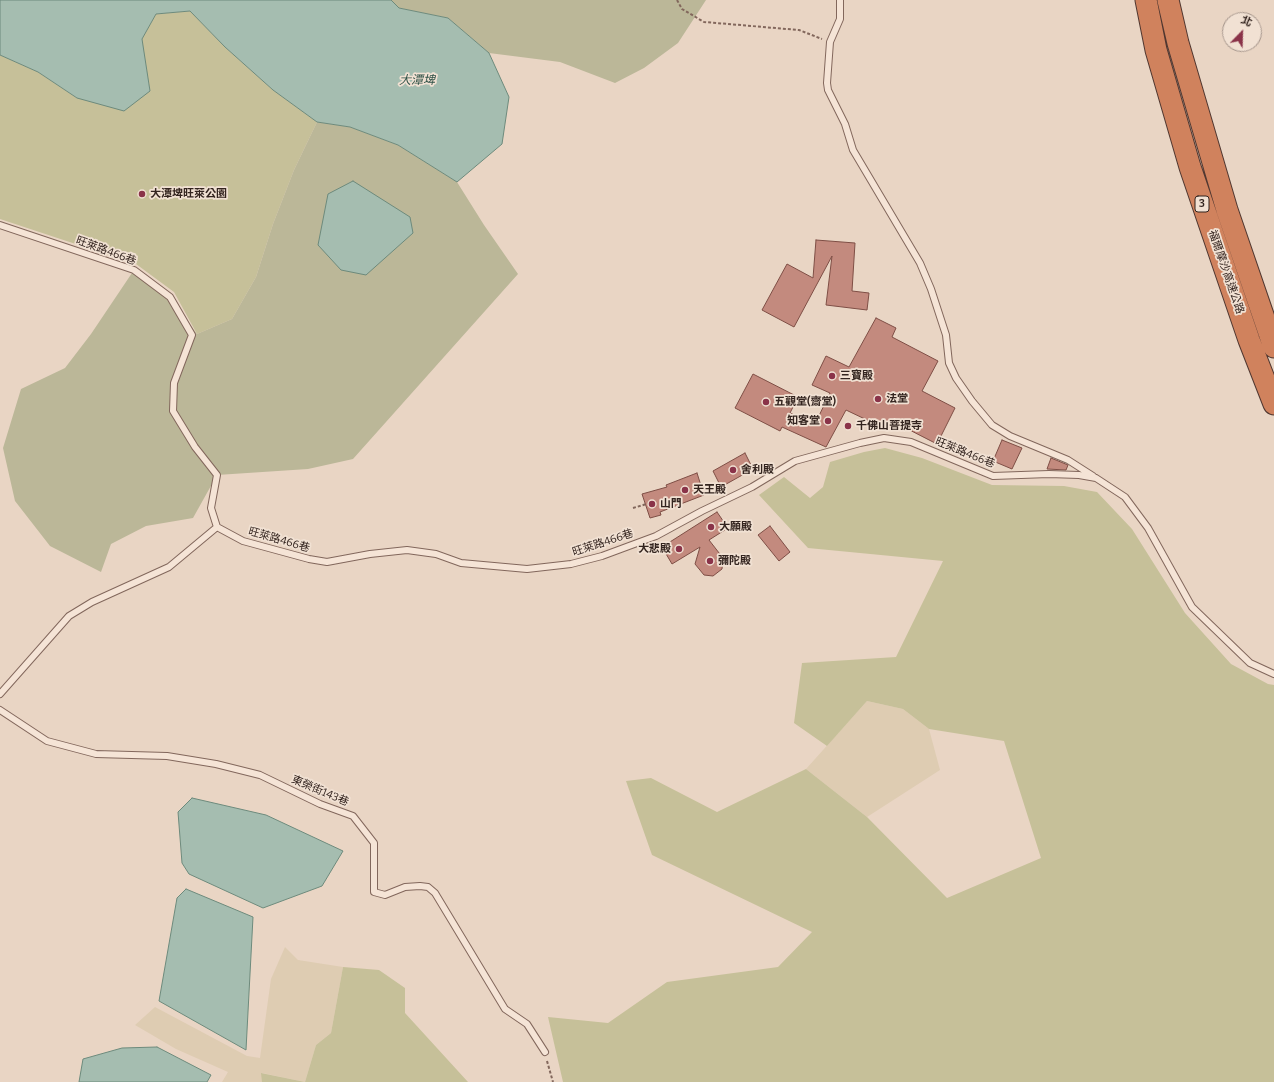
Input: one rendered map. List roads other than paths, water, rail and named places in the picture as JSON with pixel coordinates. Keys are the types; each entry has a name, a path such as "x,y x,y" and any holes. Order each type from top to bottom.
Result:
{"highway":[{"name":"福爾摩沙高速公路","path":"1146,0 1156,50 1190,167 1249,340 1274,404"},
{"name":"福爾摩沙高速公路","path":"1168,0 1178,43 1227,210 1274,347"}],"lane":[{"path":"840,0 840,20 830,42 827,83 828,90 845,124 853,150 920,263 931,289 946,335 949,363 956,378 972,401 992,425 1010,436 1068,460 1096,478"},
{"name":"旺萊路466巷","path":"0,225 134,270 170,297 192,335 174,383 173,412 195,448 217,475 211,508 217,527 243,541 309,559 327,562 370,554 407,550 436,554 461,563 527,569 571,564 602,556 656,536 702,511 752,487 795,462 860,443 884,438 911,442 993,476 1049,474 1080,475 1096,478 1125,497 1148,528 1192,608 1250,663 1274,674"},
{"path":"0,694 69,616 92,602 169,567 217,527"},
{"name":"東榮街143巷","path":"0,710 47,741 96,754 167,756 216,764 260,775 320,804 353,816 374,843 374,892 385,895 405,887 420,886 428,887 435,893 505,1009 527,1024 544,1052"}],"water":[{"name":"大潭埤","path":"0,0 391,0 399,8 448,18 489,53 509,97 502,144 457,182 398,145 350,127 317,122 273,90 225,47 190,11 156,14 142,39 150,91 124,111 77,98 38,72 0,55"},
{"path":"353,181 410,217 413,233 366,275 341,270 318,245 328,194"},
{"path":"192,798 266,815 343,851 322,886 263,908 189,874 182,863 178,812"},
{"path":"186,889 253,917 246,1050 159,1001 177,898"},
{"path":"157,1047 211,1075 207,1082 79,1082 83,1059 122,1048"}],"place":[{"name":"大潭埤旺萊公園","path":"142,194"},
{"name":"三寶殿","path":"832,376"},
{"name":"法堂","path":"878,399"},
{"name":"五觀堂(齋堂)","path":"766,402"},
{"name":"知客堂","path":"828,421"},
{"name":"千佛山菩提寺","path":"848,426"},
{"name":"舍利殿","path":"733,470"},
{"name":"天王殿","path":"685,490"},
{"name":"山門","path":"652,504"},
{"name":"大願殿","path":"711,527"},
{"name":"大悲殿","path":"679,549"},
{"name":"彌陀殿","path":"710,561"}]}
